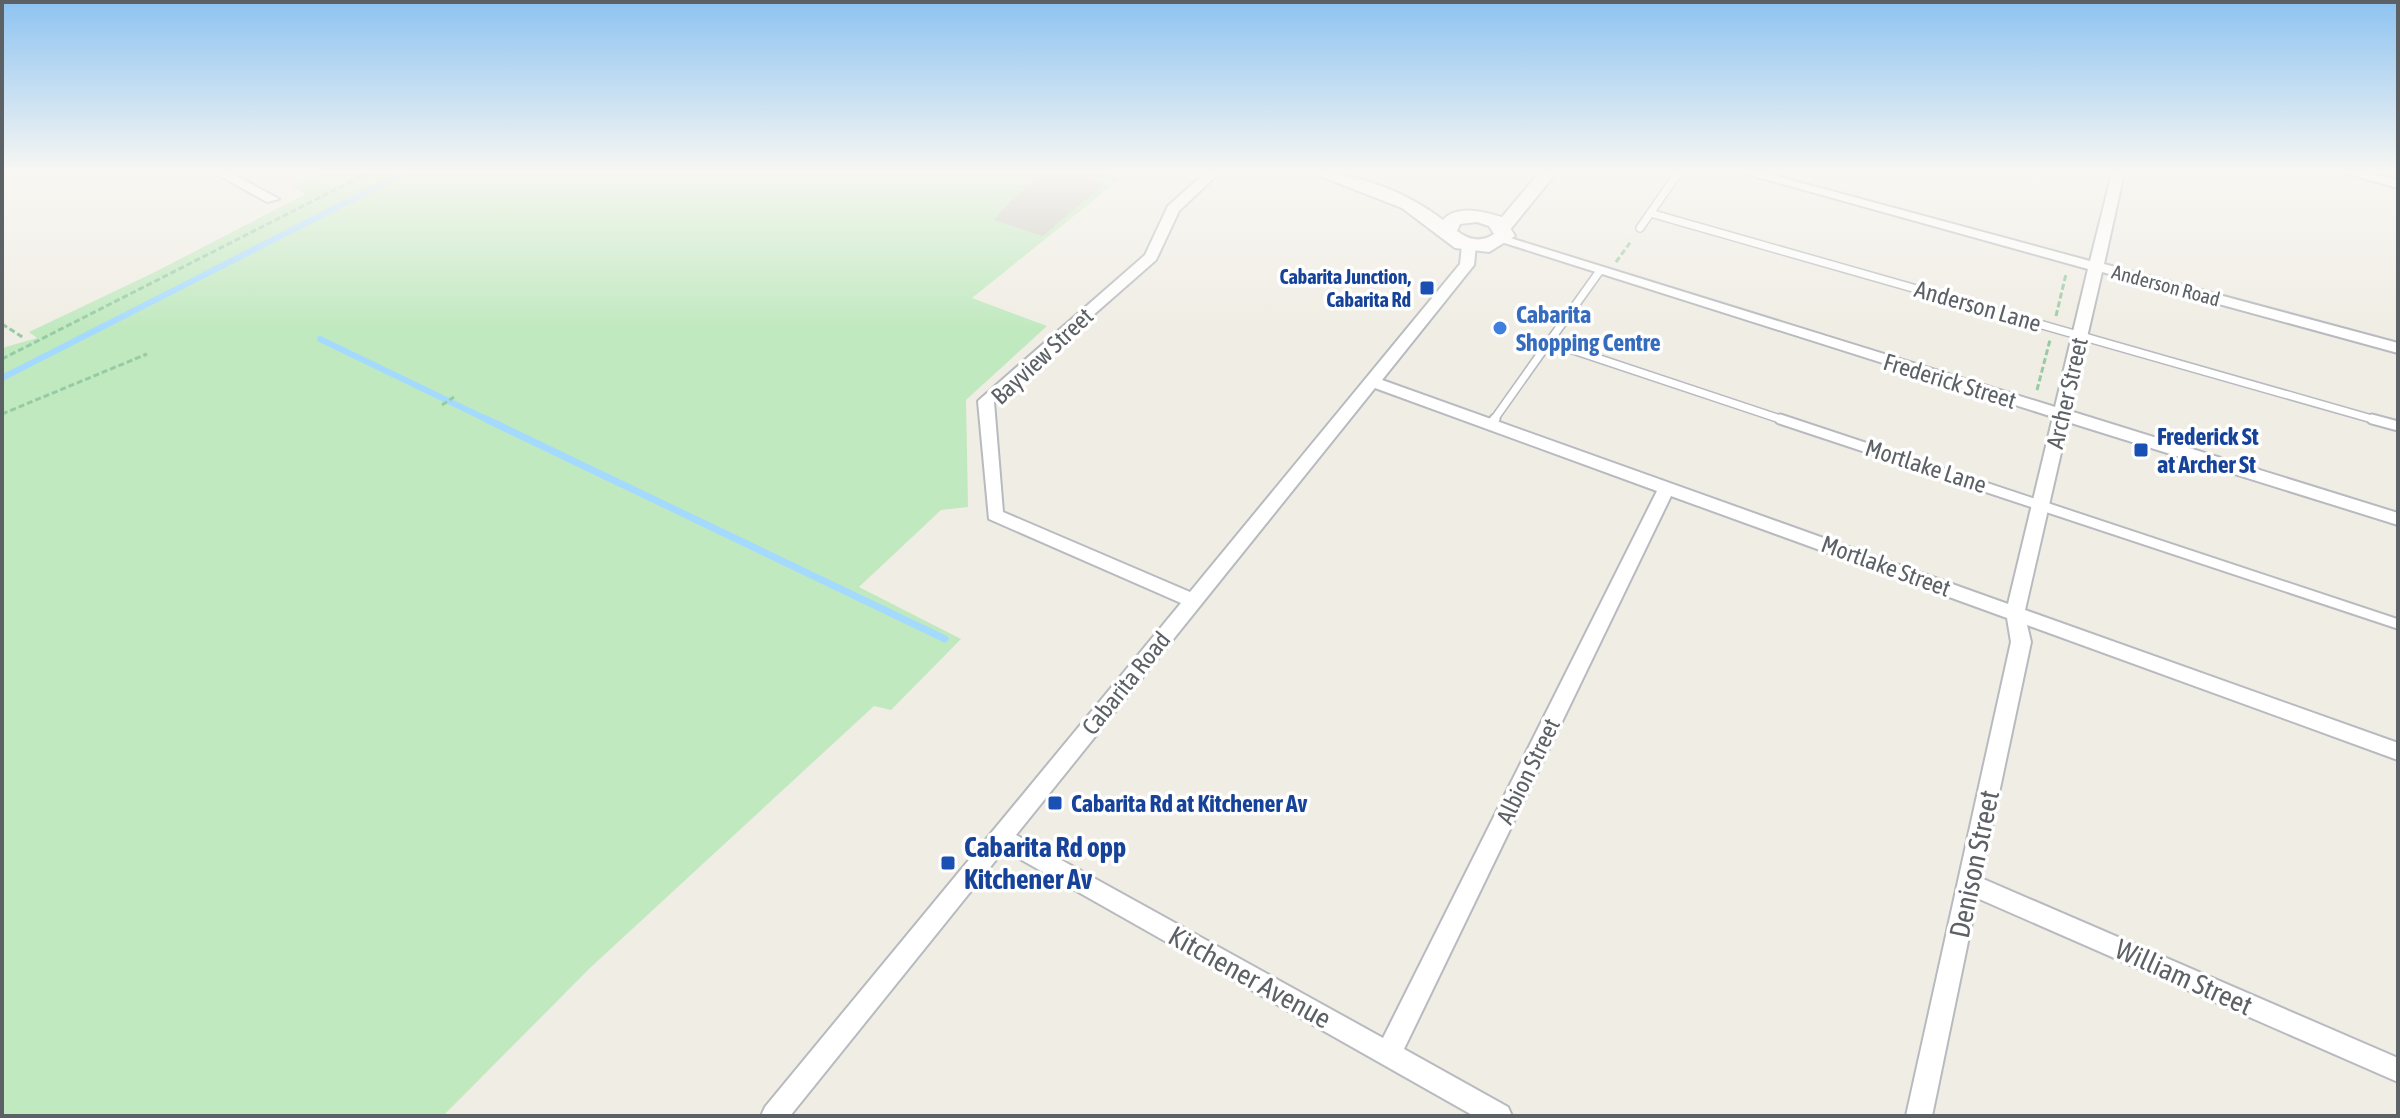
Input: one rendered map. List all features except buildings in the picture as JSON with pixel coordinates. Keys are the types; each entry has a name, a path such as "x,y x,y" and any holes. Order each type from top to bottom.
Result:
{"main road":[{"path":"1438,225 1469,246 1489,246 1503,234 1496,225"},
{"path":"1447,233 1451,225"}],"street":[{"name":"Bayview Street","path":"1166,225 1151,257 986,401 995,515 1193,601"},
{"path":"1503,234 1510,225"},
{"name":"Anderson Road","path":"1942,225 2398,348"},
{"name":"Archer Street","path":"2015,612 2106,225"},
{"name":"Frederick Street","path":"1503,234 1599,272 2398,519"},
{"name":"Cabarita Road","path":"774,1116 1374,382 1467,265 1469,246"},
{"name":"Mortlake Street","path":"1374,382 2398,752"},
{"name":"Albion Street","path":"1388,1055 1667,487"},
{"name":"Denison Street","path":"1919,1116 2021,642 2015,612"},
{"name":"Kitchener Avenue","path":"1001,837 1499,1116"},
{"name":"William Street","path":"1970,884 2398,1070"}],"lane":[{"name":"Anderson Lane","path":"1693,225 2398,426"},
{"path":"1491,424 1599,272"},
{"name":"Mortlake Lane","path":"1549,342 2398,624"}],"path":[{"path":"2,359 265,225"},
{"path":"1615,263 1640,228"},
{"path":"2,324 24,338"},
{"path":"2,414 147,354"},
{"path":"442,405 454,397"}],"green space":[{"path":"246,225 1063,225 972,298 1047,326 966,400 968,507 941,510 859,587 961,639 891,710 874,706 591,967 443,1116 2,1116 2,348 37,338 29,332"}],"waterway":[{"path":"2,378 302,225"},
{"path":"320,339 490,421"},
{"path":"486,419 945,639"}],"place":[{"name":"Cabarita Junction, Cabarita Rd","path":"1427,288"},
{"name":"Cabarita Shopping Centre","path":"1500,328"},
{"name":"Frederick St at Archer St","path":"2141,450"},
{"name":"Cabarita Rd at Kitchener Av","path":"1055,803"},
{"name":"Cabarita Rd opp Kitchener Av","path":"948,863"}]}
